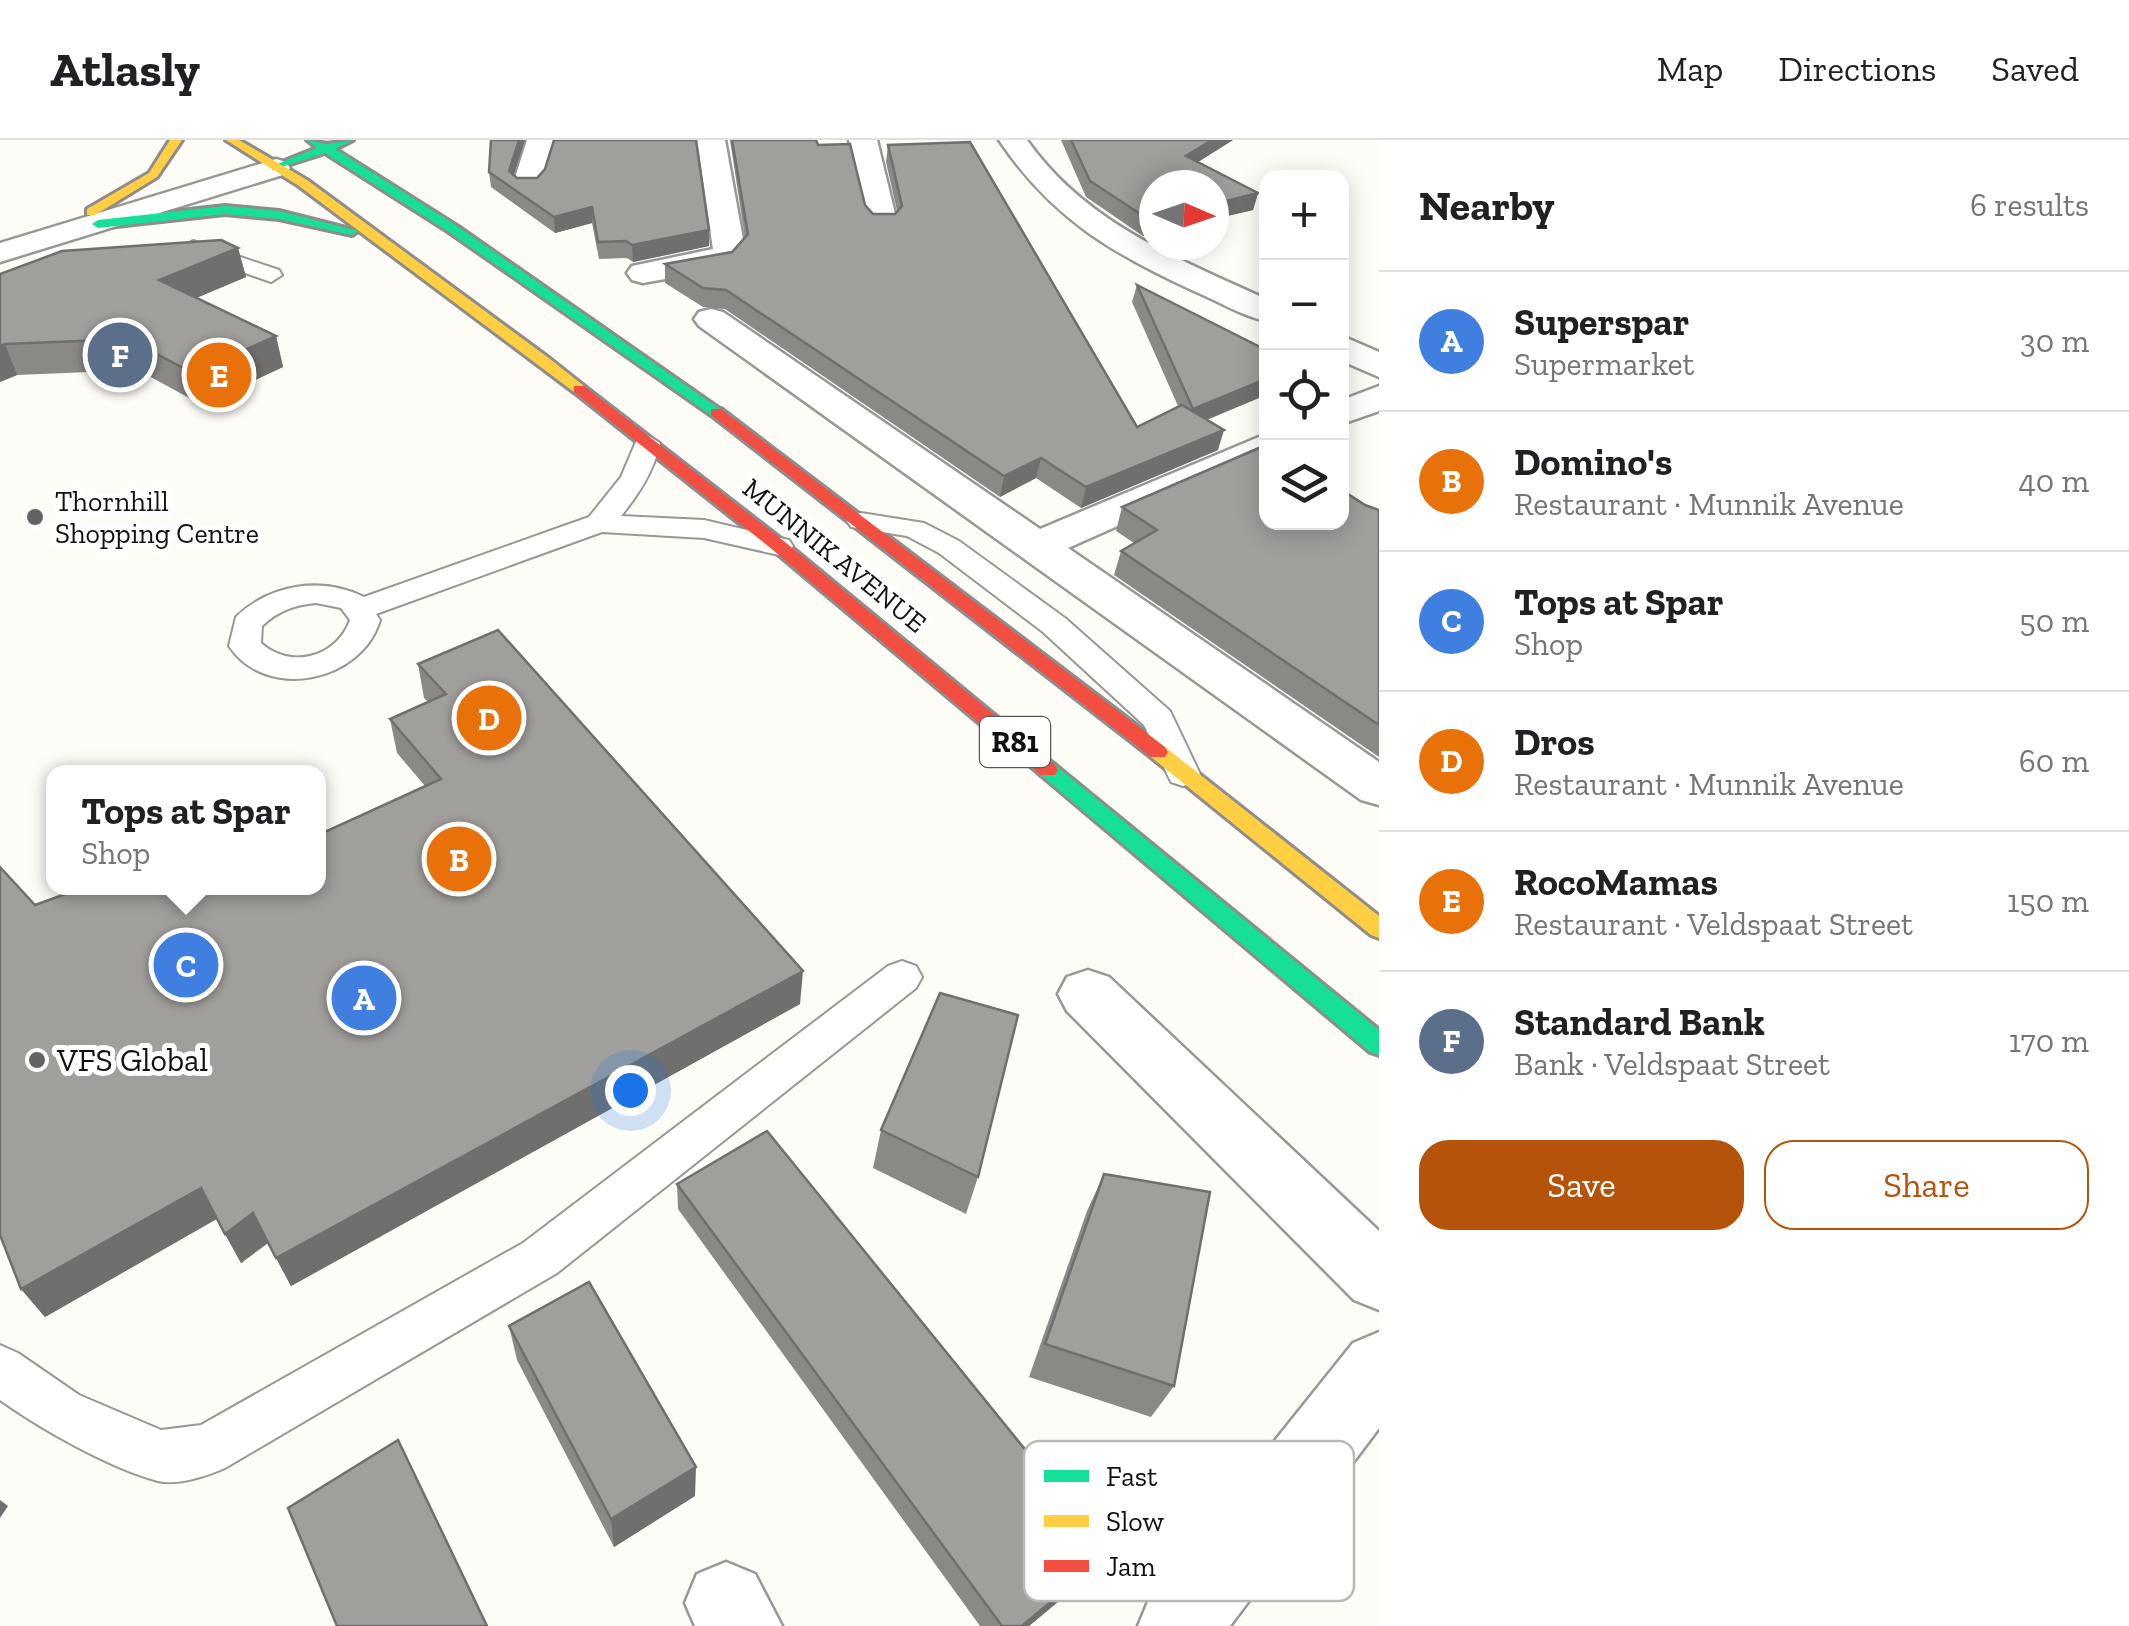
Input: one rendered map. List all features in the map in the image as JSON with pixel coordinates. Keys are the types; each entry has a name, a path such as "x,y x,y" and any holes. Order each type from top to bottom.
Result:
{"main road":[{"path":"95,218 150,180 172,153 176,140"},
{"path":"254,155 291,140"},
{"path":"254,155 329,143"},
{"name":"MUNNIK AVENUE","path":"329,143 569,305 861,521"},
{"name":"MUNNIK AVENUE","path":"254,155 292,175 477,308 779,546 1379,1044"},
{"path":"394,168 406,198"},
{"path":"95,218 227,210 271,213 375,236"},
{"path":"1183,774 1379,928"}],"street":[{"path":"528,184 541,140"},
{"path":"643,273 720,260 726,255 711,140"},
{"path":"863,140 882,222"},
{"path":"1013,140 1044,188 1072,211 1259,307"},
{"path":"0,253 254,155"},
{"path":"0,241 95,218"},
{"path":"711,319 1379,788"},
{"path":"1346,350 1379,366"},
{"path":"1349,411 1379,397"},
{"path":"1033,548 1259,449"},
{"path":"1088,994 1379,1276"},
{"path":"1323,1441 1379,1368"},
{"path":"1180,1626 1199,1601"}],"lane":[{"path":"178,245 219,254 271,275"},
{"path":"599,523 628,491 644,464 647,443"},
{"path":"861,521 914,528 949,547 1054,625 1158,719 1183,774"},
{"path":"360,610 599,523 704,529 779,546"},
{"path":"0,1370 61,1413 161,1456 207,1450 540,1258 902,977"}],"building":[{"path":"491,140 519,140 509,171 517,178 537,178 545,169 554,140 696,140 709,230 632,245 626,241 598,242 592,207 554,217 489,172"},
{"path":"732,140 850,144 865,205 873,214 895,214 902,206 888,145 970,142 1137,427 1182,405 1224,430 1086,487 1041,458 1004,476 726,290 703,288 665,264 732,252 748,234"},
{"path":"1071,140 1212,140 1186,156 1213,170 1139,170 1139,213 1090,181"},
{"path":"1229,178 1258,193 1229,200"},
{"path":"221,240 238,248 159,280 276,336 193,373 128,339 0,346 0,274 62,251"},
{"path":"1137,285 1259,346 1259,382 1193,409"},
{"path":"1259,448 1259,530 1349,530 1349,495 1379,510 1379,725 1121,551 1157,530 1122,507"},
{"path":"498,630 803,971 276,1258 253,1213 225,1234 201,1188 21,1289 0,1235 0,867 35,905 63,895 326,895 326,831 441,779 390,719 446,694 418,664"},
{"path":"940,993 1018,1015 978,1177 881,1130"},
{"path":"767,1131 1024,1448 1024,1601 1052,1601 1022,1626 1002,1626 677,1184"},
{"path":"1104,1174 1210,1192 1174,1386 1045,1344"},
{"path":"589,1282 696,1467 611,1519 509,1326"},
{"path":"398,1440 487,1626 337,1626 288,1508"}],"traffic: fast":[{"path":"313,140 453,229 716,412"},
{"path":"276,168 347,140"},
{"path":"98,224 225,210 279,215 352,231"},
{"path":"1048,770 1379,1045"}],"traffic: slow":[{"path":"91,212 153,175 176,140"},
{"path":"232,140 303,183 579,389"},
{"path":"1158,752 1379,929"}],"traffic: jam":[{"path":"579,389 779,546 1048,770"},
{"path":"716,412 1158,752"}],"place":[{"name":"Standard Bank","path":"120,355"},
{"name":"RocoMamas","path":"219,375"},
{"name":"Thornhill Shopping Centre","path":"35,517"},
{"name":"Dros","path":"489,718"},
{"name":"Domino's","path":"459,859"},
{"name":"Tops at Spar","path":"186,965"},
{"name":"Superspar","path":"364,998"},
{"name":"VFS Global","path":"37,1060"}]}
